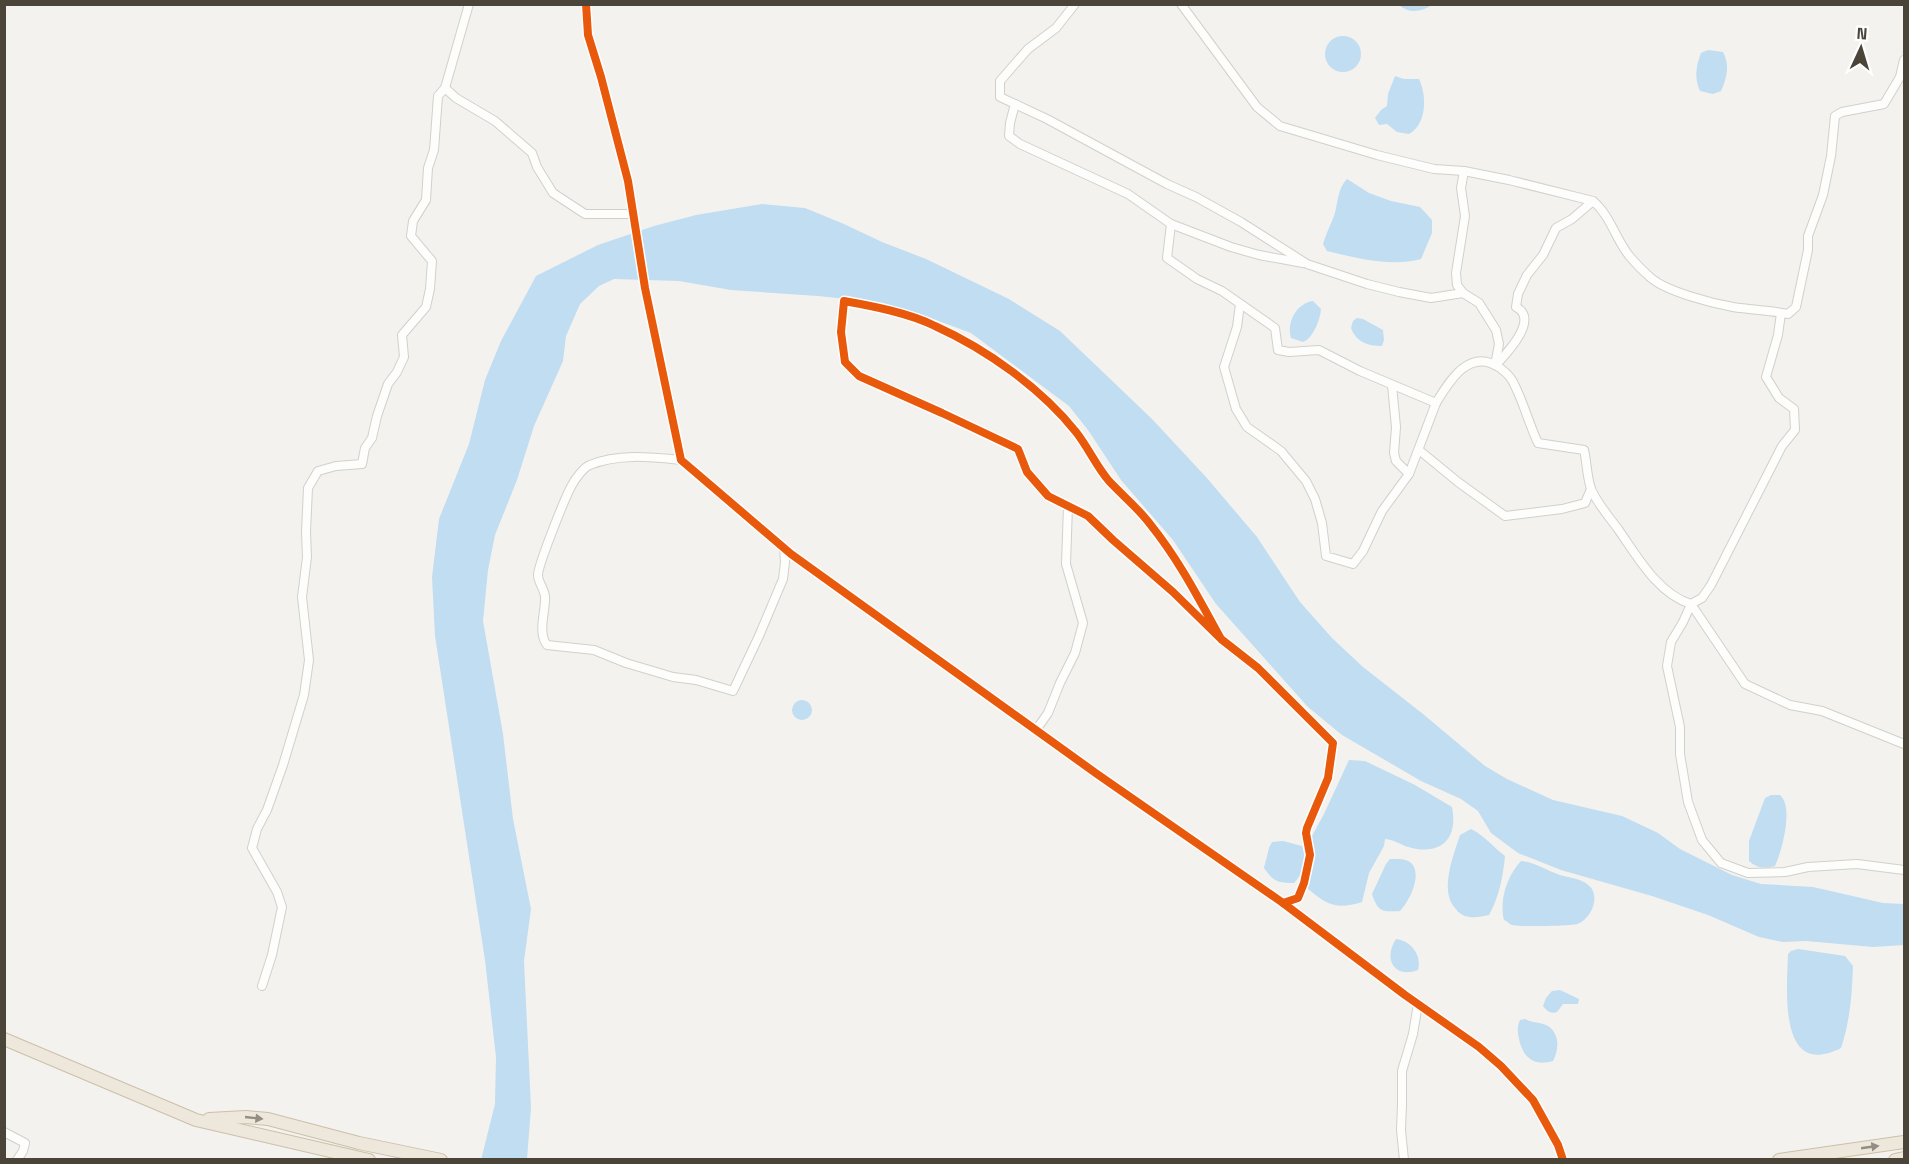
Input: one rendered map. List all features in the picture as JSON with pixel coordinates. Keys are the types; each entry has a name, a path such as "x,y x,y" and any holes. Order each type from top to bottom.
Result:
{"highway":[{"path":"4,1039 196,1120 345,1157 369,1160"},
{"path":"196,1120 246,1117 268,1119 359,1143 441,1160"},
{"path":"1779,1160 1905,1142"},
{"path":"1895,1160 1905,1158"}],"street":[{"path":"262,986 272,955 282,907 277,892 252,848 257,829 267,810 283,765 304,695 309,660 302,597 307,557 308,488 318,471 336,466 362,464 365,448 372,438 388,384 404,357 402,335 426,307 432,261 411,236 414,221 426,200 428,168 434,150 438,96 445,88 469,4"},
{"path":"586,4 588,35 628,181 645,288 681,460"},
{"path":"1075,4 1056,28 1028,50 1000,81 999,97 1047,119 1205,202 1308,264"},
{"path":"1181,4 1257,107 1280,126 1377,156 1434,169 1464,171 1509,180 1593,201 1602,208 1629,256 1652,279 1674,290 1708,302 1735,308 1788,314 1796,307 1808,250 1808,236 1823,195 1831,156 1835,116 1842,112 1884,104 1900,77 1905,60"},
{"path":"445,88 456,98 495,121 532,153 537,167 553,193 585,214 633,215"},
{"path":"1015,104 1009,136 1020,144 1128,194 1171,224 1230,247 1308,264 1399,292 1431,298 1463,293"},
{"path":"1464,171 1461,188 1465,216 1456,273 1457,285 1463,293 1479,303 1496,330 1499,344 1495,365"},
{"path":"1495,365 1514,345 1523,326 1524,315 1522,310 1516,307 1518,294 1527,275 1543,255 1556,228 1572,219 1593,201"},
{"path":"1171,224 1167,258 1197,279 1222,291 1275,328 1278,350 1289,352 1319,350 1360,371 1436,403"},
{"path":"1221,639 1181,566 1149,522 1108,479 1076,432 1049,403 1010,371 968,343 934,325 878,308 844,301 841,332 845,362 859,376 942,412 1018,449 1027,472 1048,496 1088,516 1173,592 1221,639 1258,668 1333,743 1328,778 1307,828 1310,855 1304,883 1298,898 1282,903"},
{"path":"1240,304 1237,327 1224,367 1236,409 1247,427 1281,451 1306,481 1315,499 1322,523 1326,556 1353,564 1363,551 1382,511 1409,474 1436,403 1455,376 1469,363 1484,360 1508,374 1515,384 1538,443 1584,450 1591,489 1634,552 1661,586 1681,602 1691,604 1745,684 1790,705 1822,711 1905,744"},
{"path":"1780,313 1778,335 1766,377 1779,398 1794,409 1795,430 1782,446 1712,585 1702,598 1691,604 1671,642 1667,666 1680,727 1680,754 1688,802 1702,840 1721,863 1748,873 1785,872 1808,867 1857,864 1905,870"},
{"path":"1392,385 1396,407 1394,453 1396,461 1409,474"},
{"path":"1419,450 1505,516 1562,509 1585,503 1591,489"},
{"path":"784,548 783,579 733,691 696,680 673,677 626,663 594,650 548,645 544,640 545,597 538,574 572,484 588,465 615,459 648,456 681,460 784,548 864,608 1282,903 1479,1047 1533,1100 1558,1145 1563,1160"},
{"path":"1036,730 1047,713 1075,653 1083,623 1066,564 1068,507"},
{"path":"1404,1160 1401,1130 1402,1071 1413,1034 1418,1004"},
{"path":"4,1132 25,1143 17,1160"}],"water":[{"path":"1399,5 1432,5 1415,11 1407,10"},
{"path":"1343,36 1356,41 1361,54 1356,67 1343,72 1330,67 1325,54 1330,41"},
{"path":"1708,50 1723,52 1727,67 1721,91 1713,94 1700,91 1696,77 1701,53"},
{"path":"1395,76 1404,79 1419,79 1422,86 1424,109 1422,117 1419,124 1409,134 1397,132 1387,124 1379,125 1375,118 1387,106 1388,94"},
{"path":"1347,179 1369,193 1391,201 1420,207 1432,220 1432,233 1421,259 1386,262 1327,251 1323,244 1340,192"},
{"path":"762,204 805,208 844,224 926,259 1009,299 1060,331 1152,419 1206,477 1257,537 1300,602 1332,638 1363,667 1485,766 1553,800 1622,816 1658,833 1680,849 1732,875 1761,884 1813,887 1883,903 1904,904 1904,945 1873,947 1806,941 1783,942 1759,937 1708,915 1561,870 1518,853 1491,833 1478,811 1461,799 1421,781 1342,735 1308,707 1216,604 1173,540 1121,480 1069,406 971,333 920,314 875,302 731,290 679,281 614,279 599,286 580,304 566,336 563,361 534,426 517,480 495,535 488,570 483,621 503,734 513,819 531,909 524,961 531,1108 527,1159 481,1160 495,1104 496,1057 485,960 435,636 432,577 439,519 469,444 485,380 501,341 536,276 598,245 654,226 696,215"},
{"path":"1313,301 1321,309 1313,333 1303,342 1291,338 1290,326 1294,314 1302,305"},
{"path":"1357,318 1383,330 1382,346 1367,344 1356,337 1351,328 1353,321"},
{"path":"802,700 809,703 812,710 809,717 802,720 795,717 792,710 795,703"},
{"path":"1349,760 1365,761 1415,785 1452,807 1453,827 1446,841 1432,849 1412,848 1385,839 1384,846 1369,873 1362,902 1338,906 1326,902 1307,888 1313,866 1312,836"},
{"path":"1780,795 1784,801 1785,829 1775,866 1761,867 1749,861 1749,841 1765,798"},
{"path":"1471,829 1505,856 1500,887 1489,915 1475,917 1461,914 1450,900 1448,892 1449,872 1460,835"},
{"path":"1283,841 1302,846 1304,851 1304,866 1294,883 1276,880 1264,868 1272,842"},
{"path":"1390,859 1410,862 1416,873 1414,887 1400,911 1382,910 1376,904 1372,894"},
{"path":"1521,861 1587,884 1594,894 1591,912 1577,924 1516,926 1504,920 1505,889"},
{"path":"1396,939 1411,946 1417,954 1418,970 1403,972 1393,965 1391,954"},
{"path":"1798,949 1845,956 1853,966 1850,1008 1841,1048 1821,1055 1806,1052 1796,1042 1790,1026 1787,988 1788,954"},
{"path":"1560,990 1579,999 1578,1004 1563,1004 1557,1012 1549,1012 1543,1006 1546,998 1552,991"},
{"path":"1525,1019 1548,1026 1555,1033 1557,1047 1553,1061 1536,1062 1525,1054 1520,1043 1518,1029 1520,1020"}],"cycle path":[{"path":"586,4 588,35 628,181 645,288 681,460 791,554 1097,774 1283,903 1405,995 1479,1047 1501,1066 1533,1100 1558,1145 1563,1160"},
{"path":"1221,639 1188,580 1160,538 1140,512 1109,481 1076,432 1046,400 1012,371 954,335 925,321 844,301 841,332 845,362 859,376 1018,449 1027,472 1048,496 1088,516 1173,592 1221,639 1258,668 1333,743 1328,778 1307,828 1310,855 1304,883 1298,898 1283,903"}]}
